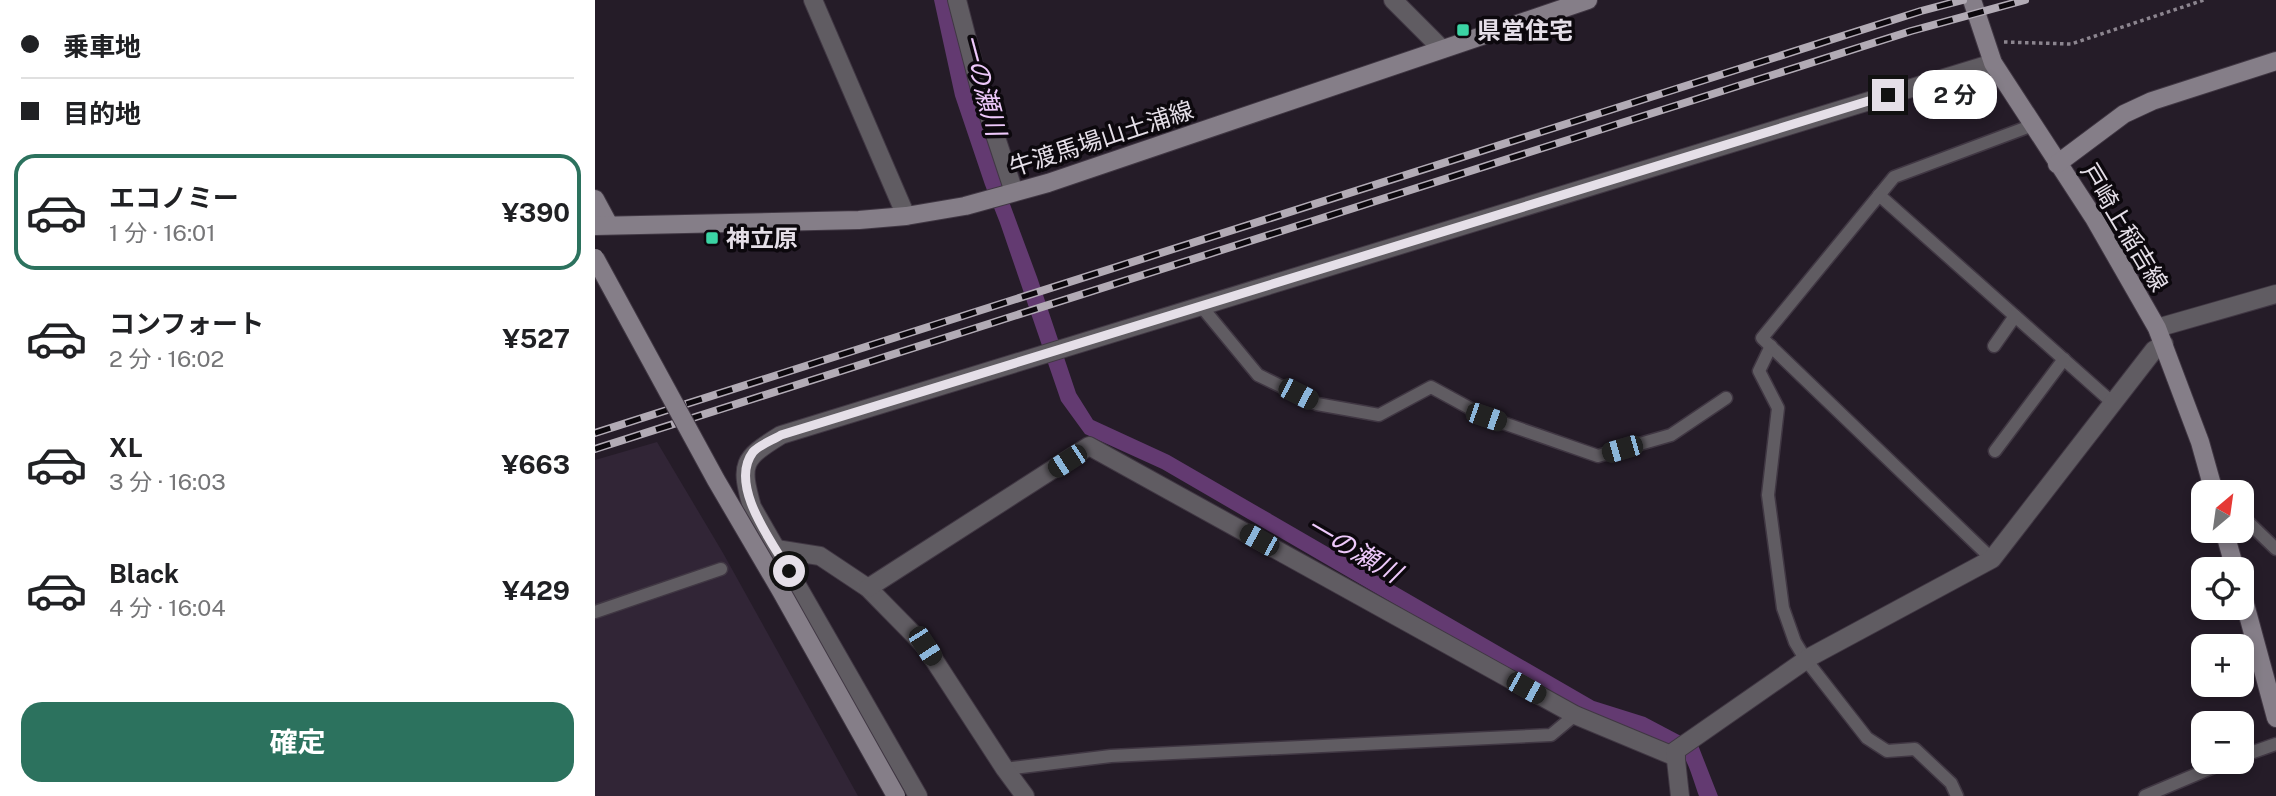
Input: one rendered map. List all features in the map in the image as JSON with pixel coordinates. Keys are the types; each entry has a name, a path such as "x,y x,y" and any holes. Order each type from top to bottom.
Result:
{"main road":[{"name":"牛渡馬場山土浦線","path":"595,200 602,226 859,220 906,216 965,206 1048,183 1588,0"},
{"name":"戸崎上稲吉線","path":"1972,0 1993,63 2094,218 2160,336 2200,442 2211,480"},
{"path":"2057,163 2124,114 2152,101 2276,61"},
{"path":"595,257 716,480 897,796"},
{"path":"2249,620 2276,718"}],"street":[{"path":"813,0 906,216"},
{"path":"1393,0 1442,49"},
{"path":"960,1 979,89 1014,192"},
{"path":"918,796 752,508 744,476 753,452 781,435 1993,63"},
{"path":"1680,796 1675,751 1806,660 1992,559 2114,404 2154,350 2160,336 2276,294"},
{"path":"868,588 1089,446 1575,715 1676,757"},
{"path":"776,549 820,556 868,588 925,646 1025,796"}],"lane":[{"path":"1992,559 1762,338 1893,177 2033,125"},
{"path":"1879,195 2114,404"},
{"path":"1201,306 1258,375 1317,404 1379,415 1431,387 1486,417 1598,456 1671,435 1726,398"},
{"path":"1994,346 2015,316"},
{"path":"1771,346 1759,371 1778,408 1768,495 1783,608 1795,642 1867,738 1887,751 1915,749 1951,783 1957,796"},
{"path":"1995,451 2064,359"},
{"path":"2254,527 2276,549"},
{"path":"595,612 721,569"},
{"path":"1005,769 1111,756 1551,735 1575,715"},
{"path":"2254,752 2276,744"},
{"path":"2145,796 2197,774"}],"path":[{"path":"1985,42 2071,44 2204,0"}],"shaded area":[{"path":"934,0 952,0 971,89 1001,180 1076,393 1093,420 1169,455 1594,701 1645,717 1698,745 1718,796 1699,796 1685,758 1673,748 1638,732 1589,717 1162,469 1085,434 1061,401 985,185 955,96"},
{"path":"657,442 723,553 858,796 595,796 595,460"}],"railway":[{"path":"595,433 1921,11 1963,0"},
{"path":"595,449 1911,31 2025,0"}],"place":[{"name":"県営住宅","path":"1463,30"},
{"name":"神立原","path":"712,238"}],"route":[{"path":"789,571 752,508 744,476 753,452 781,435 1888,95"}],"water label":[{"name":"一の瀬川","path":"984,85"},
{"name":"一の瀬川","path":"1354,549"}]}
